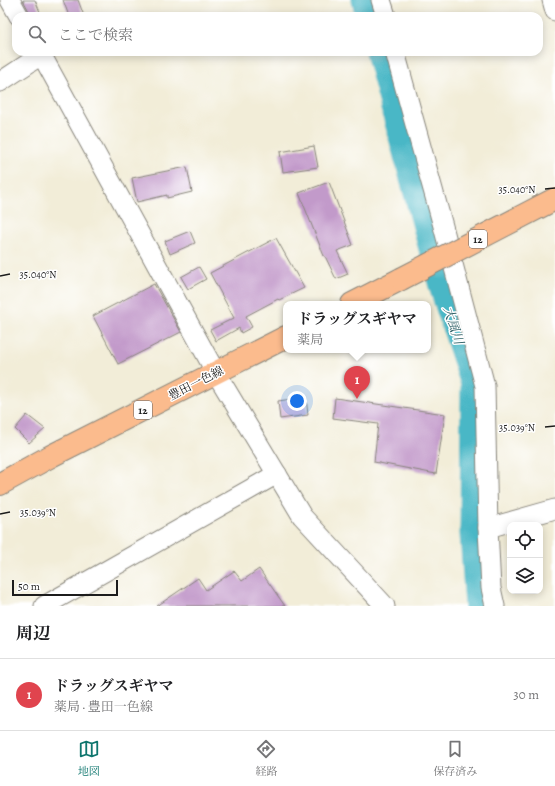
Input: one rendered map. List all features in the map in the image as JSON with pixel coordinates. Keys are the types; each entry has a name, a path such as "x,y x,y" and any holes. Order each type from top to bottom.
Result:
{"main road":[{"name":"12","path":"358,301 555,199"},
{"name":"豊田一色線","path":"0,484 51,456 283,340"}],"street":[{"path":"10,0 17,12"},
{"path":"381,0 385,12"},
{"path":"552,0 555,11"},
{"path":"0,82 37,56"},
{"path":"43,56 216,373 302,516 385,606"},
{"path":"396,56 485,386 488,528 491,588 495,606"},
{"path":"44,606 277,474"},
{"path":"488,528 555,509"}],"building":[{"path":"23,0 35,0 40,12 29,11"},
{"path":"63,0 78,0 82,12 68,12"},
{"path":"314,146 318,167 283,172 280,152"},
{"path":"187,167 192,192 167,198 167,195 137,202 132,178"},
{"path":"329,182 353,245 337,251 348,274 336,279 324,256 299,193"},
{"path":"190,231 195,243 170,254 165,241"},
{"path":"276,238 304,288 279,300 278,299 246,316 252,327 241,333 239,328 216,341 210,330 234,318 210,273"},
{"path":"199,267 206,279 188,289 181,277"},
{"path":"154,284 181,332 118,364 93,316"},
{"path":"306,397 308,415 280,419 278,401"},
{"path":"335,398 445,414 436,474 374,462 378,424 333,418"},
{"path":"27,415 45,429 29,443 15,429"},
{"path":"259,569 285,606 157,606 198,578 206,590 234,571 242,581"}],"waterway":[{"name":"大風川","path":"364,0 367,12"},
{"name":"大風川","path":"379,56 441,286 473,384 472,534 477,606"}],"place":[{"name":"ドラッグスギヤマ","path":"357,399"}]}
